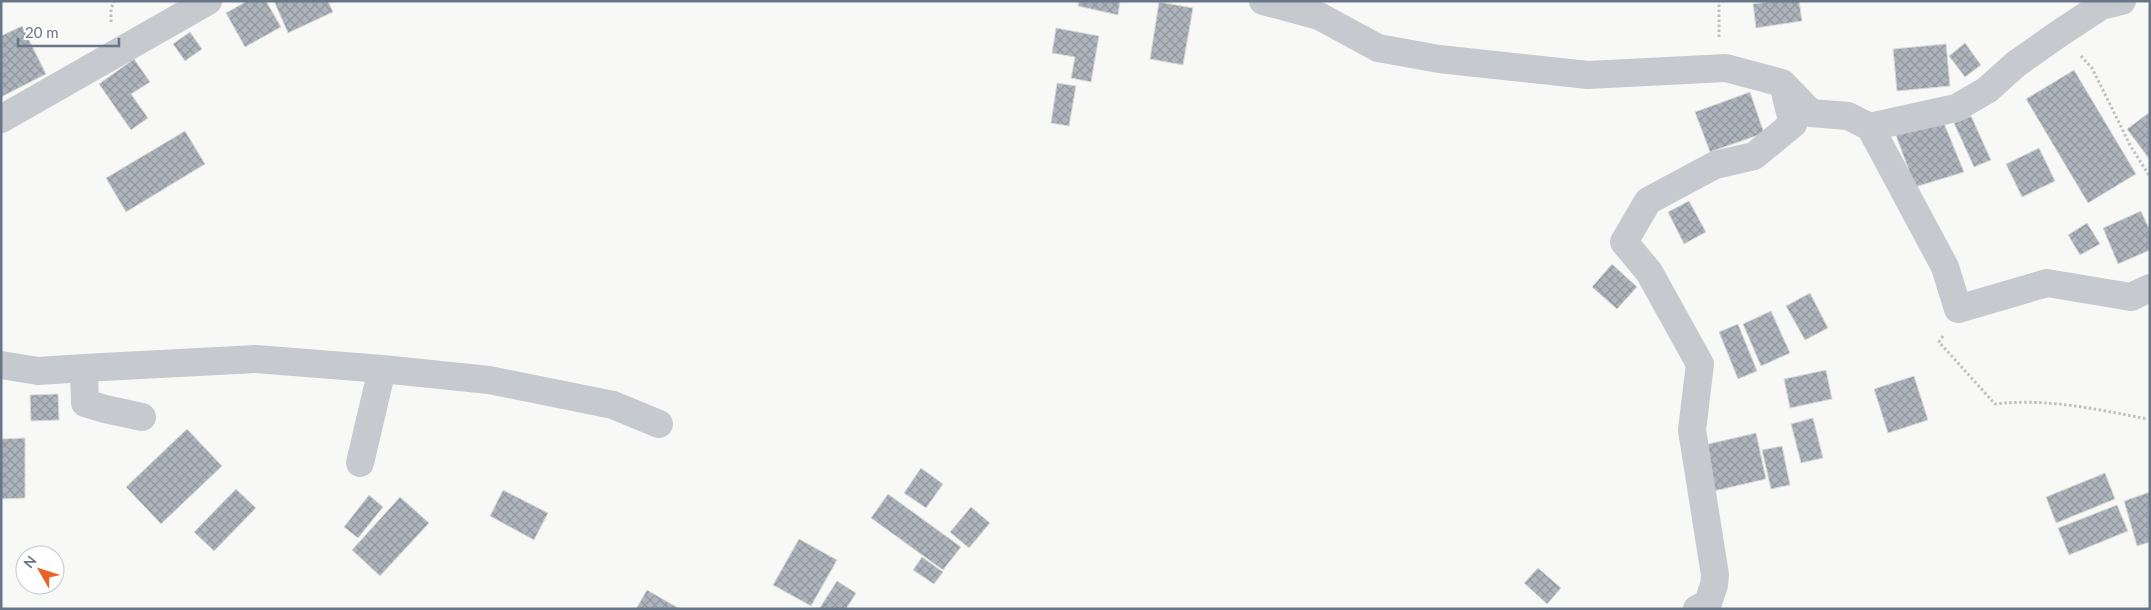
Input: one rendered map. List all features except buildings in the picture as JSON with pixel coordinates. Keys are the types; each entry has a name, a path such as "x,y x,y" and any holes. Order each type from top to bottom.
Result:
{"street":[{"path":"1,119 208,1"},
{"path":"1263,1 1319,16 1378,48 1439,59 1588,76 1726,68 1782,83 1811,113 1848,116 1870,127 1945,267 1958,309 2046,283 2131,298 2150,288"},
{"path":"1870,127 1956,108 1987,90 2016,64 2101,6 2122,1"},
{"path":"1697,609 1708,603 1714,585 1692,430 1700,364 1649,272 1624,242 1648,201 1715,165 1754,156 1792,124 1782,83"},
{"path":"1,365 38,371 256,359 382,369 499,382 614,405 659,424"},
{"path":"84,368 85,403 104,409 142,416"},
{"path":"360,463 382,369"}],"path":[{"path":"2060,33 2092,68 2130,145 2150,177"},
{"path":"1958,309 1939,342 1995,404 2019,401 2071,404 2147,419"}]}
